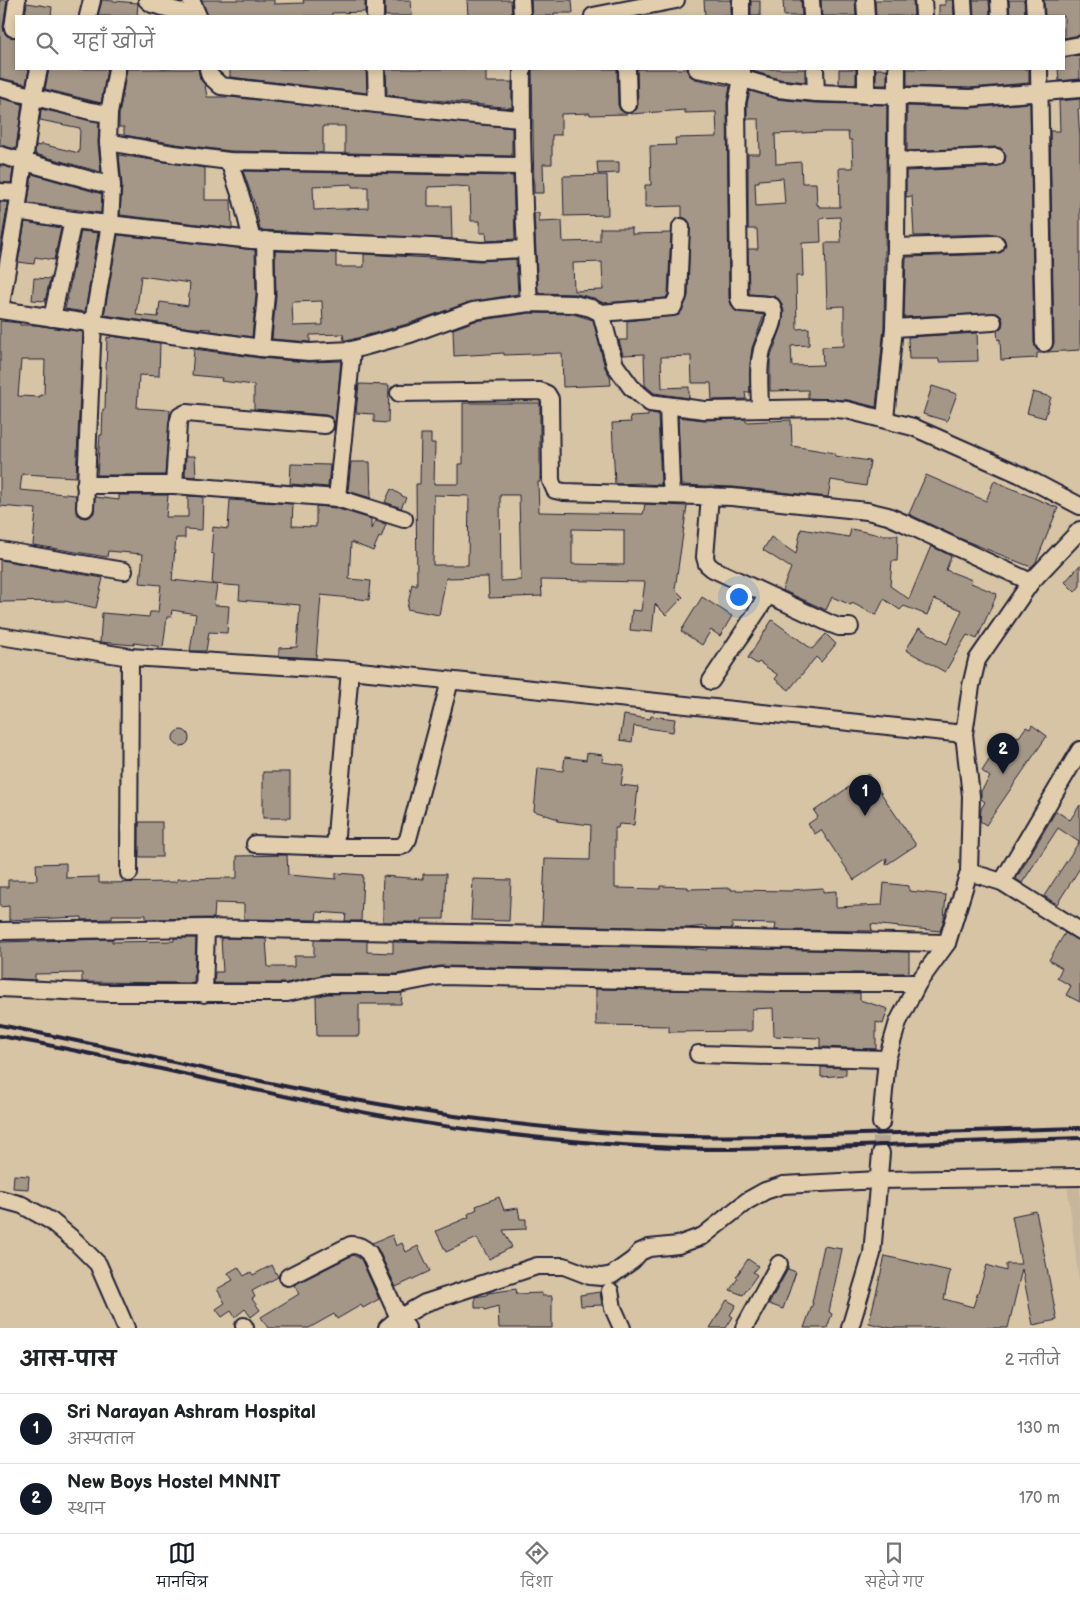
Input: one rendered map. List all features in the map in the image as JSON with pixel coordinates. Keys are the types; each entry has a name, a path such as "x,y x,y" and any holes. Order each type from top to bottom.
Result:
{"street":[{"path":"10,27 16,0"},
{"path":"88,15 92,0"},
{"path":"147,0 152,4 193,15"},
{"path":"191,0 197,15"},
{"path":"375,0 375,15"},
{"path":"522,0 522,15"},
{"path":"604,15 626,13 676,0"},
{"path":"741,0 741,15"},
{"path":"811,0 812,15"},
{"path":"865,0 866,15"},
{"path":"923,0 924,15"},
{"path":"963,0 964,15"},
{"path":"999,0 1000,15"},
{"path":"1034,0 1035,15"},
{"path":"1065,48 1080,45"},
{"path":"39,70 0,310 93,322 261,348 309,352 352,350 410,334 473,311 529,303 574,304 591,308 601,313 672,307 678,296 680,227"},
{"path":"84,508 93,322 110,224 112,186 108,142 108,114 117,70"},
{"path":"208,70 210,76 221,86 521,119"},
{"path":"376,70 377,104"},
{"path":"522,70 521,119 525,249 529,303"},
{"path":"627,70 628,104"},
{"path":"709,70 742,74 778,89 816,93 970,98 1080,89"},
{"path":"814,70 816,93"},
{"path":"866,70 866,95"},
{"path":"885,419 894,328 897,70"},
{"path":"1039,70 1041,92 1044,343"},
{"path":"742,74 737,103 739,298 741,303 768,305 772,306 775,311 774,320 761,356 760,408"},
{"path":"0,88 108,114"},
{"path":"108,142 174,154 229,161 523,166"},
{"path":"0,155 112,186"},
{"path":"896,161 996,157"},
{"path":"229,161 242,200 259,240 266,295 261,348"},
{"path":"0,192 19,194"},
{"path":"17,211 73,220 259,240 432,247 481,251 525,249"},
{"path":"52,318 73,220"},
{"path":"896,247 996,244"},
{"path":"601,313 615,366 631,387 650,403 704,410 826,408 846,410 885,419 913,427 1019,474 1080,506"},
{"path":"894,328 994,322"},
{"path":"337,498 352,350"},
{"path":"400,393 540,391 546,394 550,399 551,481 555,490 564,492 710,496 857,510 888,516 1031,582"},
{"path":"668,406 671,484"},
{"path":"174,485 178,424 180,416 186,413 325,425"},
{"path":"85,486 174,485 337,498 404,519"},
{"path":"710,496 705,557 707,564 713,569 831,624 840,627 850,627"},
{"path":"881,1124 887,1058 898,1022 918,983 947,943 969,872 971,796 964,734 977,660 1031,582 1080,530"},
{"path":"0,550 124,571"},
{"path":"711,681 768,595"},
{"path":"0,636 130,657 350,670 964,734"},
{"path":"129,873 130,657"},
{"path":"335,847 350,670"},
{"path":"255,844 398,847 404,844 408,839 450,681"},
{"path":"1002,882 1080,750"},
{"path":"969,872 1002,882 1080,931"},
{"path":"0,931 206,928 947,943"},
{"path":"204,994 206,928"},
{"path":"0,988 204,994 287,993 326,984 398,984 440,976 775,983 918,983"},
{"path":"698,1054 887,1058"},
{"path":"850,1328 872,1254 881,1152"},
{"path":"288,1277 351,1245 364,1248 369,1253 398,1325 425,1303 537,1266 564,1266 590,1276 612,1275 633,1260 640,1252 648,1248 678,1245 703,1236 747,1201 765,1191 783,1185 879,1180 1080,1177"},
{"path":"0,1199 22,1206 51,1221 98,1264 126,1328"},
{"path":"744,1328 779,1264"},
{"path":"610,1291 613,1308 622,1328"}],"shaded area":[{"path":"1080,1174 1080,1290 1066,1175"}],"building":[{"path":"0,0 7,0 3,27 7,36 15,38 15,70 29,70 26,84 0,78"},
{"path":"102,0 138,3 137,15 98,15"},
{"path":"202,0 274,0 274,4 304,3 303,0 365,0 365,12 332,13 332,15 208,15"},
{"path":"385,0 411,0 412,15 385,15"},
{"path":"467,0 511,0 512,15 468,15"},
{"path":"531,0 572,0 573,13 532,15"},
{"path":"704,0 731,0 731,15 705,15"},
{"path":"783,0 801,0 802,15 784,15"},
{"path":"821,0 855,0 856,15 822,15"},
{"path":"875,0 913,0 914,15 876,15"},
{"path":"945,0 953,0 954,15 939,15 939,5 945,5"},
{"path":"973,0 989,0 990,15 974,15"},
{"path":"1009,0 1024,0 1025,15 1010,15"},
{"path":"1044,0 1080,0 1080,35 1065,38 1065,15 1045,15"},
{"path":"751,1 760,1 760,15 751,15"},
{"path":"27,3 52,7 51,15 25,15"},
{"path":"1080,55 1080,79 1059,81 1058,70 1065,70 1065,58"},
{"path":"49,70 107,70 101,103 45,89"},
{"path":"127,70 198,70 200,79 205,85 207,97 230,97 512,128 512,156 345,153 345,126 323,126 323,153 230,151 124,135 124,127 119,127 119,115"},
{"path":"230,70 366,70 367,93 230,77"},
{"path":"386,70 486,70 486,82 512,82 512,108 387,95"},
{"path":"532,70 617,70 618,105 620,110 627,114 561,114 561,135 552,135 552,164 543,164 544,193 534,193"},
{"path":"637,70 687,70 690,76 695,79 730,86 727,103 729,298 732,307 736,311 764,315 752,348 750,392 745,392 746,399 712,400 711,383 692,383 691,356 661,357 662,388 689,387 689,398 654,393 645,385 644,354 623,355 619,340 627,340 627,321 678,315 682,311 688,296 690,223 682,217 682,206 645,207 645,185 651,185 650,146 676,145 675,138 717,137 716,112 685,113 685,110 630,114 637,109"},
{"path":"805,70 805,82 780,79 752,71"},
{"path":"839,70 856,70 856,84 839,84"},
{"path":"876,70 887,70 887,85 876,85"},
{"path":"907,70 1029,70 1029,83 970,88 907,86"},
{"path":"750,91 777,99 815,103 887,105 884,327 876,407 848,400 808,398 808,390 770,391 770,359 782,326 784,311 781,302 775,296 749,294 748,249 758,249 757,229 748,229 748,154 760,154 759,119 747,119 747,104","holes":["848,132 849,140 852,140 853,168 839,168 840,207 819,207 817,205 816,183 802,183 801,162 776,164 775,134","783,178 785,204 756,206 755,182 759,182 759,180","840,217 841,243 825,243 827,307 844,306 844,346 822,347 823,365 792,366 791,346 809,345 809,328 797,329 796,276 803,276 802,243 821,242 820,218"]},
{"path":"0,98 22,104 16,149 0,145"},
{"path":"1080,99 1080,109 1078,109 1080,138 1080,350 1047,352 1054,343 1050,131 1060,131 1059,101"},
{"path":"1030,103 1034,343 1036,349 1042,353 1037,353 1037,358 1001,360 1000,339 998,340 997,331 1002,327 1003,321 997,313 904,317 906,257 996,254 1002,252 1006,244 1004,238 996,234 914,236 912,196 906,197 906,171 996,167 1005,162 1006,156 1001,148 996,147 907,151 907,106 970,108"},
{"path":"41,109 99,122 98,143 101,172 35,154 36,145 40,146 41,144 79,153 80,128 40,120"},
{"path":"119,155 205,168 205,200 231,200 232,228 120,215 122,185"},
{"path":"597,162 619,162 619,173 598,174"},
{"path":"0,165 13,169 11,183 0,182"},
{"path":"243,171 513,176 515,239 487,241 486,233 480,233 480,221 471,221 470,187 428,187 428,206 451,206 452,239 260,230 255,205","holes":["352,184 352,187 368,187 368,208 314,210 313,186"]},
{"path":"32,174 102,194 101,213 28,203"},
{"path":"607,175 608,215 564,216 563,176"},
{"path":"0,202 8,202 0,251"},
{"path":"534,213 539,213 539,222 562,221 563,242 600,241 600,228 632,228 632,234 671,233 668,294 666,298 603,303 594,298 576,294 538,293","holes":["602,262 603,290 574,291 573,263"]},
{"path":"25,222 61,228 54,260 35,257 34,264 18,262"},
{"path":"81,231 98,233 85,312 65,309"},
{"path":"118,235 255,250 256,295 252,337 211,331 211,329 104,315","holes":["141,276 190,283 188,306 160,302 158,317 136,315"]},
{"path":"275,251 336,253 336,267 364,267 364,254 480,261 516,259 518,294 470,302 407,324 350,340 344,340 343,334 310,335 310,342 272,339 276,295","holes":["322,301 323,325 293,326 292,302"]},
{"path":"34,278 50,279 45,301 32,300"},
{"path":"530,313 573,314 593,320 611,385 563,387 562,353 504,355 504,353 454,356 453,329 475,321"},
{"path":"0,321 83,332 76,477 22,474 20,490 76,495 76,512 80,517 85,518 90,517 94,513 95,497 119,500 119,495 168,495 166,517 188,517 188,496 203,497 202,530 185,529 185,538 176,538 172,580 217,585 214,605 229,606 227,633 209,632 206,651 190,651 196,614 172,610 171,617 167,617 163,647 134,643 134,645 100,642 102,613 149,617 150,612 158,612 161,585 140,583 143,554 108,551 107,557 33,545 36,509 0,506","holes":["21,360 45,360 44,395 40,395 40,397 18,396"]},
{"path":"977,333 978,361 939,362 939,359 909,359 908,337"},
{"path":"110,336 160,343 159,376 139,375 137,408 170,410 165,475 97,475 103,409 105,409 107,337 110,338"},
{"path":"194,349 308,362 341,361 335,423 331,417 326,415 254,409 254,385 221,381 222,378 192,375"},
{"path":"359,384 389,385 388,423 374,422 374,414 356,413"},
{"path":"932,386 957,394 947,421 923,414"},
{"path":"1033,392 1051,397 1045,418 1027,413"},
{"path":"463,403 540,403 539,512 643,514 645,504 687,506 675,589 683,597 666,615 655,604 652,632 630,630 632,610 641,611 645,582 541,580 542,596 489,598 488,577 446,578 439,615 407,609 412,584 417,586 416,484 420,484 421,434 431,434 431,443 435,443 434,484 459,484 459,464 463,464","holes":["434,495 469,496 468,565 433,565","500,495 519,495 521,580 501,581","572,529 624,530 624,565 572,564"]},
{"path":"648,413 658,414 661,485 644,483 615,484 612,423 631,422 630,417 648,416"},
{"path":"678,417 704,420 746,419 746,422 791,420 792,446 835,453 835,456 870,461 866,486 831,480 828,497 733,487 681,485"},
{"path":"186,456 195,456 196,477 185,476"},
{"path":"351,462 370,462 371,498 348,491"},
{"path":"291,464 330,465 328,487 290,484"},
{"path":"926,475 986,501 994,481 1058,508 1036,562 1031,567 959,538 909,514"},
{"path":"391,489 406,498 401,508 385,502"},
{"path":"230,500 293,504 292,526 316,527 316,506 335,508 371,519 371,529 375,521 386,524 381,538 379,537 373,551 351,542 349,579 371,581 369,600 321,595 316,658 279,656 279,648 297,647 300,605 239,600 240,586 212,584 214,554 211,553 213,527 228,529"},
{"path":"801,529 849,537 851,529 880,535 898,535 897,561 892,561 890,586 909,599 931,546 951,556 946,570 972,580 971,583 997,594 977,639 967,635 945,672 906,650 919,628 947,644 962,610 934,599 927,615 904,606 900,610 884,599 876,615 852,603 851,605 832,597 826,610 782,590 791,568 763,550 771,537 796,554"},
{"path":"0,560 103,578 96,608 65,601 0,602"},
{"path":"1080,565 1080,586 1075,592 1065,582"},
{"path":"702,597 732,616 720,636 711,630 702,645 681,631"},
{"path":"772,620 812,649 826,634 836,644 821,662 816,657 789,690 775,679 778,675 759,662 757,664 748,658"},
{"path":"624,715 650,719 651,716 675,719 673,732 634,726 632,742 620,740"},
{"path":"1032,725 1047,736 986,825 980,821 981,809 985,802 981,799 981,791 990,777 982,771 993,754 1001,760 1017,736 1019,737 1026,727 1030,729"},
{"path":"178,730 184,730 189,735 187,744 178,746 173,741 173,735"},
{"path":"587,753 603,755 602,762 624,765 621,785 638,787 634,825 619,824 618,828 615,828 615,888 660,889 660,886 688,887 688,889 731,888 731,890 792,891 823,888 823,892 836,891 836,907 882,905 884,883 909,886 909,891 946,895 944,919 940,931 871,924 872,931 775,930 776,924 732,923 732,929 707,928 707,926 687,928 542,925 545,859 590,860 591,825 557,821 558,819 534,811 538,768 563,771 565,757 586,760"},
{"path":"263,772 290,772 290,818 263,818"},
{"path":"868,774 916,845 886,865 887,858 854,880 821,830 815,834 808,824 818,817 814,811"},
{"path":"1080,805 1080,868 1057,904 1044,896 1079,842 1058,828 1022,883 1016,879 1056,811 1070,820"},
{"path":"139,822 162,822 162,857 139,857"},
{"path":"287,855 288,875 336,879 336,873 363,875 361,921 345,921 346,914 317,912 316,920 244,919 244,904 215,903 214,918 146,919 146,915 112,915 112,919 82,920 82,917 9,920 9,906 0,907 0,887 8,887 8,880 37,880 36,864 66,863 66,878 99,877 99,883 177,882 177,879 237,878 237,856"},
{"path":"423,874 446,874 444,919 422,919 422,922 383,922 383,876 423,879"},
{"path":"473,879 511,880 509,921 471,920"},
{"path":"1065,933 1080,941 1080,1002 1066,995 1071,986 1057,978 1062,968 1049,960"},
{"path":"174,938 196,938 194,983 82,982 82,973 35,974 35,980 0,978 0,942 112,939 112,942 174,941"},
{"path":"221,938 266,939 268,967 294,967 294,956 314,956 314,940 367,941 367,952 393,953 393,942 707,950 707,948 909,952 909,973 784,973 440,966 397,974 326,974 286,983 214,983 215,972 223,972"},
{"path":"596,989 860,993 860,1000 888,1009 883,1024 876,1022 876,1049 820,1047 820,1038 774,1036 773,1008 752,1009 752,1031 669,1032 669,1026 596,1025"},
{"path":"402,993 401,1004 359,1004 359,1036 317,1036 316,997 327,994"},
{"path":"821,1067 846,1068 846,1075 821,1077"},
{"path":"14,1175 29,1176 28,1189 13,1188"},
{"path":"499,1197 504,1210 518,1208 520,1219 526,1219 526,1229 503,1230 512,1247 489,1259 477,1238 446,1252 436,1231 469,1217 468,1214 477,1209 476,1206"},
{"path":"1036,1211 1057,1320 1033,1325 1022,1269 1008,1328 891,1328 869,1323 885,1256 950,1271 944,1299 973,1307 987,1265 1006,1271 1006,1264 1021,1264 1012,1216"},
{"path":"392,1235 396,1246 402,1243 406,1252 418,1246 430,1271 396,1287 378,1249 372,1243"},
{"path":"824,1246 842,1249 829,1312 832,1314 827,1328 804,1328 813,1303"},
{"path":"353,1255 361,1259 379,1299 363,1308 361,1305 337,1319 334,1314 309,1328 268,1328 261,1317 299,1294 294,1285"},
{"path":"748,1259 758,1266 753,1272 757,1275 743,1295 730,1290"},
{"path":"272,1265 278,1277 252,1291 255,1297 252,1299 260,1310 251,1317 245,1309 235,1317 231,1311 222,1317 216,1309 225,1303 217,1289 233,1280 228,1273 238,1267 244,1276 251,1272 253,1275"},
{"path":"788,1269 796,1272 783,1309 769,1304"},
{"path":"516,1289 517,1294 542,1293 542,1296 552,1296 552,1328 499,1328 498,1306 485,1310 484,1308 475,1308 475,1297"},
{"path":"600,1292 602,1305 581,1306 580,1295"},
{"path":"727,1300 736,1305 730,1315 733,1317 726,1328 710,1328"}],"tunnel":[{"path":"881,1123 881,1153"}],"railway":[{"path":"0,1025 354,1100 459,1117 565,1129 676,1136 750,1136 1080,1128"},
{"path":"0,1036 354,1110 413,1121 537,1138 665,1148 729,1149 1080,1138"}],"place":[{"name":"New Boys Hostel MNNIT","path":"1003,774"},
{"name":"Sri Narayan Ashram Hospital","path":"865,816"}]}
